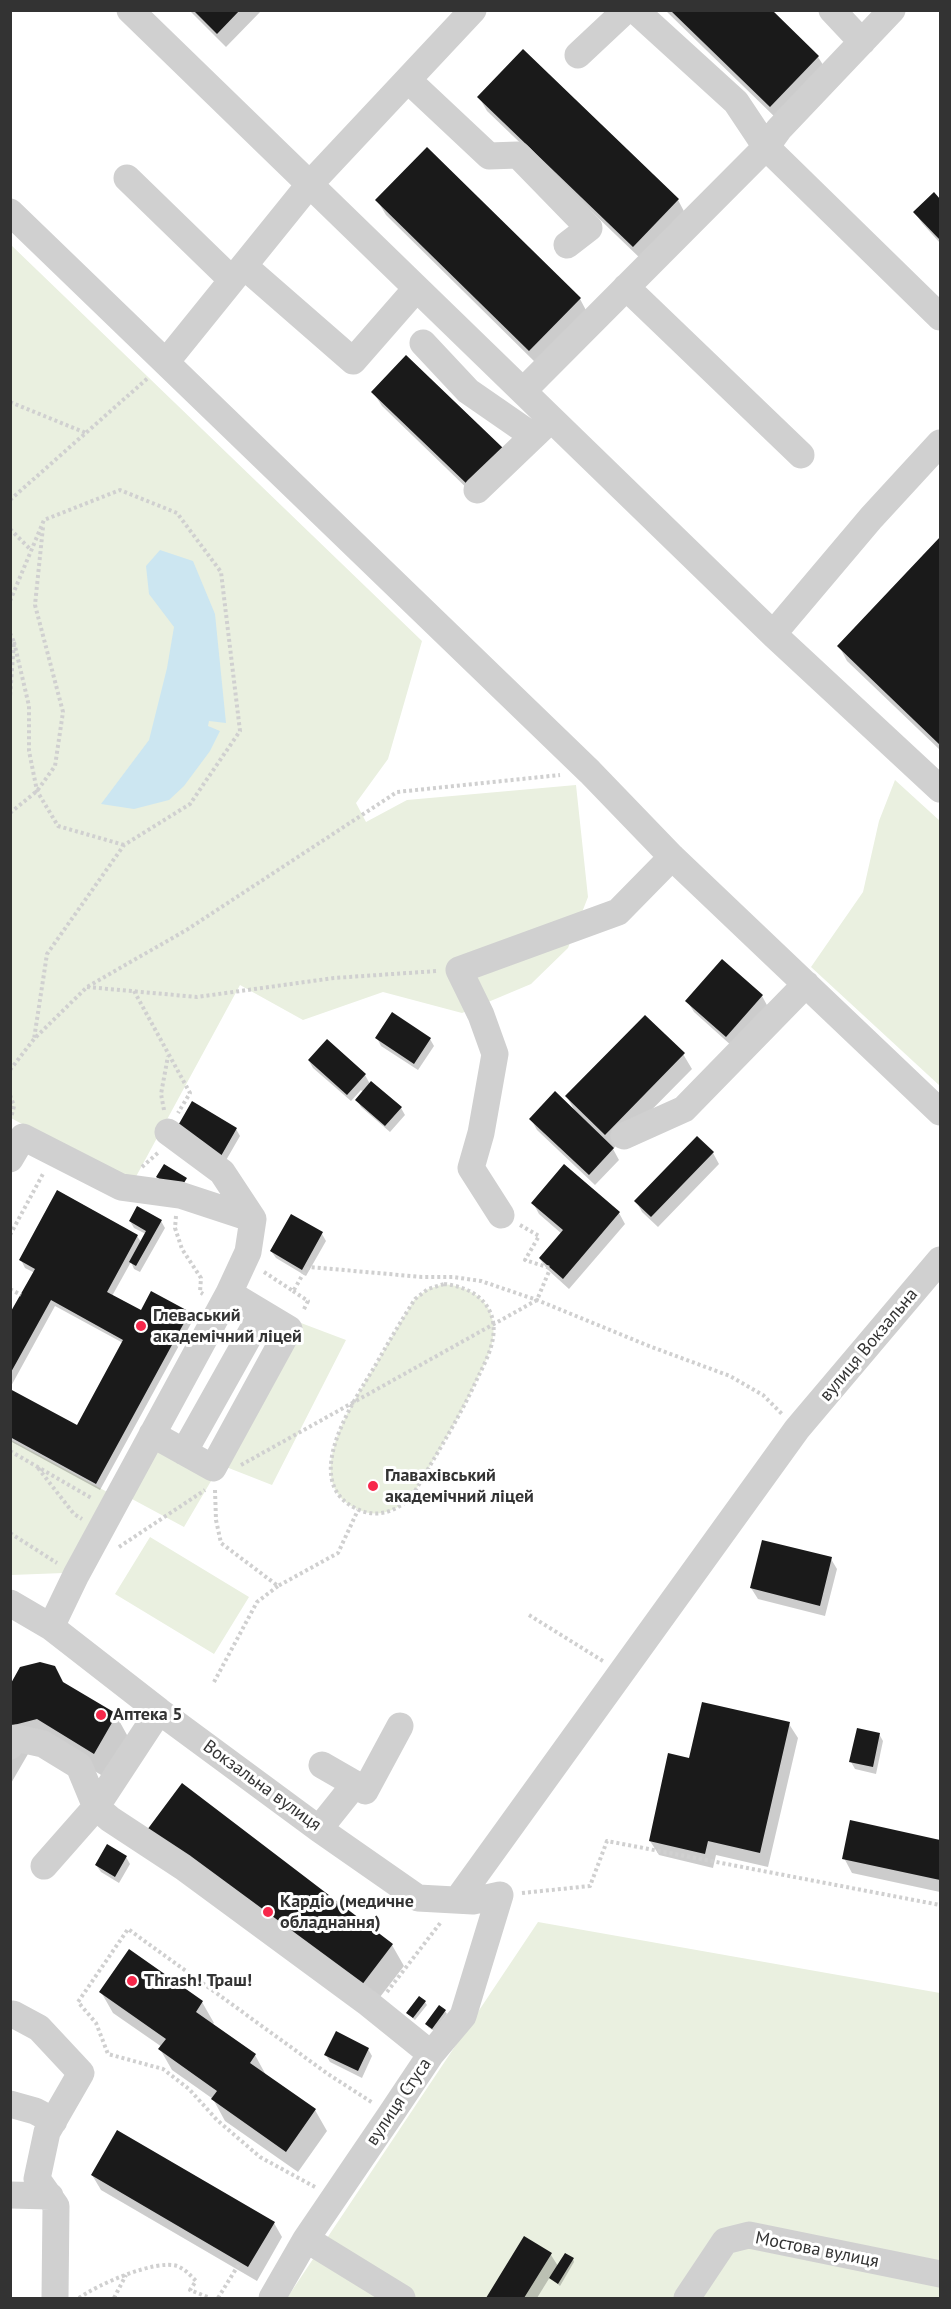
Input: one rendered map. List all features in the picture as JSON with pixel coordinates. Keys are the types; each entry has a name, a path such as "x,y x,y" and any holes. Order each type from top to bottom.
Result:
{"street":[{"path":"130,10 523,391 542,427"},
{"path":"166,362 309,185 472,10"},
{"path":"578,55 626,10"},
{"path":"635,10 736,102 766,147 940,317"},
{"path":"832,10 862,42"},
{"path":"523,391 766,147 779,129 892,10"},
{"path":"408,80 489,156 518,155 589,228 567,245"},
{"path":"127,178 238,273 353,361 416,289"},
{"path":"10,212 590,772 672,858 940,1112"},
{"path":"626,287 801,455"},
{"path":"423,343 468,391 542,427 773,634 940,789"},
{"path":"477,490 542,427"},
{"path":"773,634 870,518 940,443"},
{"path":"501,1215 471,1168 481,1132 495,1054 459,970 618,912 672,858"},
{"path":"624,1136 684,1109 806,984"},
{"path":"51,1627 76,1575 109,1530 152,1434 245,1259 253,1219 222,1172 171,1134"},
{"path":"10,1159 23,1137 121,1187 180,1195 253,1219"},
{"name":"вулиця Вокзальна","path":"458,1899 797,1429 940,1260"},
{"path":"152,1434 213,1468 289,1329 261,1313 225,1300"},
{"path":"184,1452 261,1313"},
{"path":"204,1339 265,1373"},
{"path":"178,1387 239,1419"},
{"name":"Вокзальна вулиця","path":"10,1603 51,1627 159,1711 319,1829 418,1898 473,1901 500,1895"},
{"path":"44,1866 96,1807 159,1711"},
{"path":"322,1764 366,1791 400,1726"},
{"path":"10,1746 16,1738 43,1744 79,1766 96,1807 110,1819 183,1867 431,2054"},
{"path":"319,1829 355,1784"},
{"name":"вулиця Стуса","path":"272,2298 306,2239 431,2054 463,2016 500,1895"},
{"path":"13,2014 39,2028 81,2073 47,2132 37,2179 56,2206 55,2298"},
{"path":"10,2104 35,2111 54,2121"},
{"path":"10,2195 50,2196"},
{"name":"Мостова вулиця","path":"687,2298 725,2241 749,2235 940,2274"},
{"path":"306,2239 402,2298"}],"path":[{"path":"10,500 166,362"},
{"path":"10,402 86,433"},
{"path":"10,601 44,520 120,490 177,513 221,572 240,731 190,804 124,845 47,954 33,1039"},
{"path":"10,813 37,791 55,766 63,712 35,605 44,520"},
{"path":"10,529 31,550"},
{"path":"10,633 15,642 29,706 29,751 37,791 58,826 124,845"},
{"path":"10,650 15,642"},
{"path":"10,697 15,642"},
{"path":"10,1070 33,1039 87,987 188,929 397,792 590,772"},
{"path":"87,987 197,997 334,978 459,970"},
{"path":"121,1187 171,1134 190,1093 134,991"},
{"path":"168,1055 161,1094 171,1134"},
{"path":"10,1095 14,1106 10,1119"},
{"path":"10,1235 54,1152"},
{"path":"180,1195 175,1228 182,1249 201,1278 200,1292 225,1300"},
{"path":"234,1470 537,1300 551,1269 525,1260 539,1236 501,1215"},
{"path":"245,1259 293,1291 301,1281 304,1271 310,1267 481,1281 537,1300 730,1376 763,1395 797,1429"},
{"path":"444,1284 461,1286 476,1294 488,1306 493,1324 493,1339 486,1360 463,1410 411,1498 398,1509 382,1514 365,1513 350,1506 338,1494 332,1479 331,1462 335,1441 354,1402 415,1299 428,1289 444,1284"},
{"path":"10,1289 21,1295"},
{"path":"10,1451 38,1467 109,1530"},
{"path":"38,1467 74,1514 109,1530 214,1483 220,1544 278,1586"},
{"path":"214,1682 257,1602 278,1586 338,1553 358,1510"},
{"path":"10,1533 76,1575"},
{"path":"529,1615 622,1673"},
{"path":"500,1895 590,1886 607,1841 940,1905"},
{"path":"374,2010 458,1899"},
{"path":"334,2198 260,2157 217,2120 189,2089 163,2069 108,2054 96,2023 78,2002 128,1929 328,2074 391,2114"},
{"path":"218,2298 239,2264"},
{"path":"79,2298 87,2292 139,2269 175,2265 189,2273 196,2281 190,2290 210,2298"},
{"path":"114,2298 126,2274"}],"green space":[{"path":"10,244 422,641 388,759 356,803 366,822 407,800 576,785 588,897 568,948 531,984 462,1013 383,992 303,1020 240,985 132,1184 11,1118"},
{"path":"895,780 940,821 940,1086 811,967 863,892 879,821"},
{"path":"444,1284 465,1289 482,1300 488,1307 494,1326 489,1353 463,1408 411,1498 399,1507 386,1512 365,1512 340,1497 332,1480 331,1461 336,1440 355,1399 415,1299 428,1289"},
{"path":"301,1323 346,1340 272,1485 221,1465"},
{"path":"11,1440 109,1493 64,1573 11,1575"},
{"path":"161,1445 214,1476 184,1527 132,1499"},
{"path":"150,1537 249,1597 214,1654 115,1594"},
{"path":"538,1922 940,1993 940,2298 287,2298"}],"water":[{"path":"160,550 193,561 215,614 226,723 209,721 208,726 220,731 210,751 184,786 169,800 134,809 101,804 149,740 167,668 174,627 149,594 146,566"}],"building":[{"path":"193,10 240,10 217,34"},
{"path":"670,10 772,10 819,56 770,107"},
{"path":"523,49 679,199 633,247 477,97"},
{"path":"427,147 581,298 529,351 375,200"},
{"path":"934,192 940,199 940,240 913,212"},
{"path":"406,355 503,448 468,485 371,392"},
{"path":"940,537 940,745 837,646"},
{"path":"722,959 763,995 726,1037 685,1001"},
{"path":"392,1012 431,1038 414,1064 375,1038"},
{"path":"645,1015 685,1053 605,1135 565,1096"},
{"path":"327,1039 366,1074 347,1095 308,1060"},
{"path":"371,1081 402,1107 385,1126 355,1100"},
{"path":"555,1091 614,1148 589,1175 529,1119"},
{"path":"192,1101 237,1128 221,1156 176,1129"},
{"path":"697,1136 714,1152 651,1217 634,1201"},
{"path":"164,1164 187,1178 179,1191 156,1177"},
{"path":"564,1164 620,1212 563,1279 539,1258 563,1230 531,1203"},
{"name":"Глеваський академічний ліцей","path":"57,1190 138,1235 107,1292 141,1310 151,1291 190,1312 96,1484 10,1437 10,1389 77,1425 123,1340 51,1300 10,1374 10,1313 35,1269 19,1260"},
{"path":"137,1206 162,1220 136,1266 129,1262 146,1231 129,1221"},
{"path":"291,1214 323,1232 302,1270 270,1251"},
{"path":"762,1540 832,1557 820,1606 750,1588"},
{"path":"40,1662 55,1666 63,1682 117,1714 94,1754 37,1719 10,1726 10,1685 20,1667"},
{"path":"702,1702 790,1722 760,1853 708,1841 705,1854 649,1841 668,1753 689,1758"},
{"path":"857,1728 880,1733 873,1767 849,1762"},
{"path":"182,1783 393,1944 358,1990 147,1830"},
{"path":"850,1820 940,1840 940,1880 842,1859"},
{"path":"107,1844 127,1856 115,1877 95,1865"},
{"path":"129,1949 203,2001 196,2012 256,2054 250,2063 316,2109 286,2152 211,2099 217,2091 158,2049 166,2039 99,1992"},
{"path":"419,1996 426,2001 413,2018 406,2013"},
{"path":"439,2005 446,2010 432,2029 425,2024"},
{"path":"336,2031 369,2048 358,2071 324,2055"},
{"path":"117,2130 275,2222 248,2267 91,2175"},
{"path":"524,2236 552,2253 524,2298 486,2298"},
{"path":"565,2253 574,2258 558,2284 549,2278"}],"place":[{"name":"Глеваський академічний ліцей","path":"141,1326"},
{"name":"Главахівський академічний ліцей","path":"373,1486"},
{"name":"Аптека 5","path":"101,1715"},
{"name":"Кардіо (медичне обладнання)","path":"268,1912"},
{"name":"Thrash! Траш!","path":"132,1981"}]}
